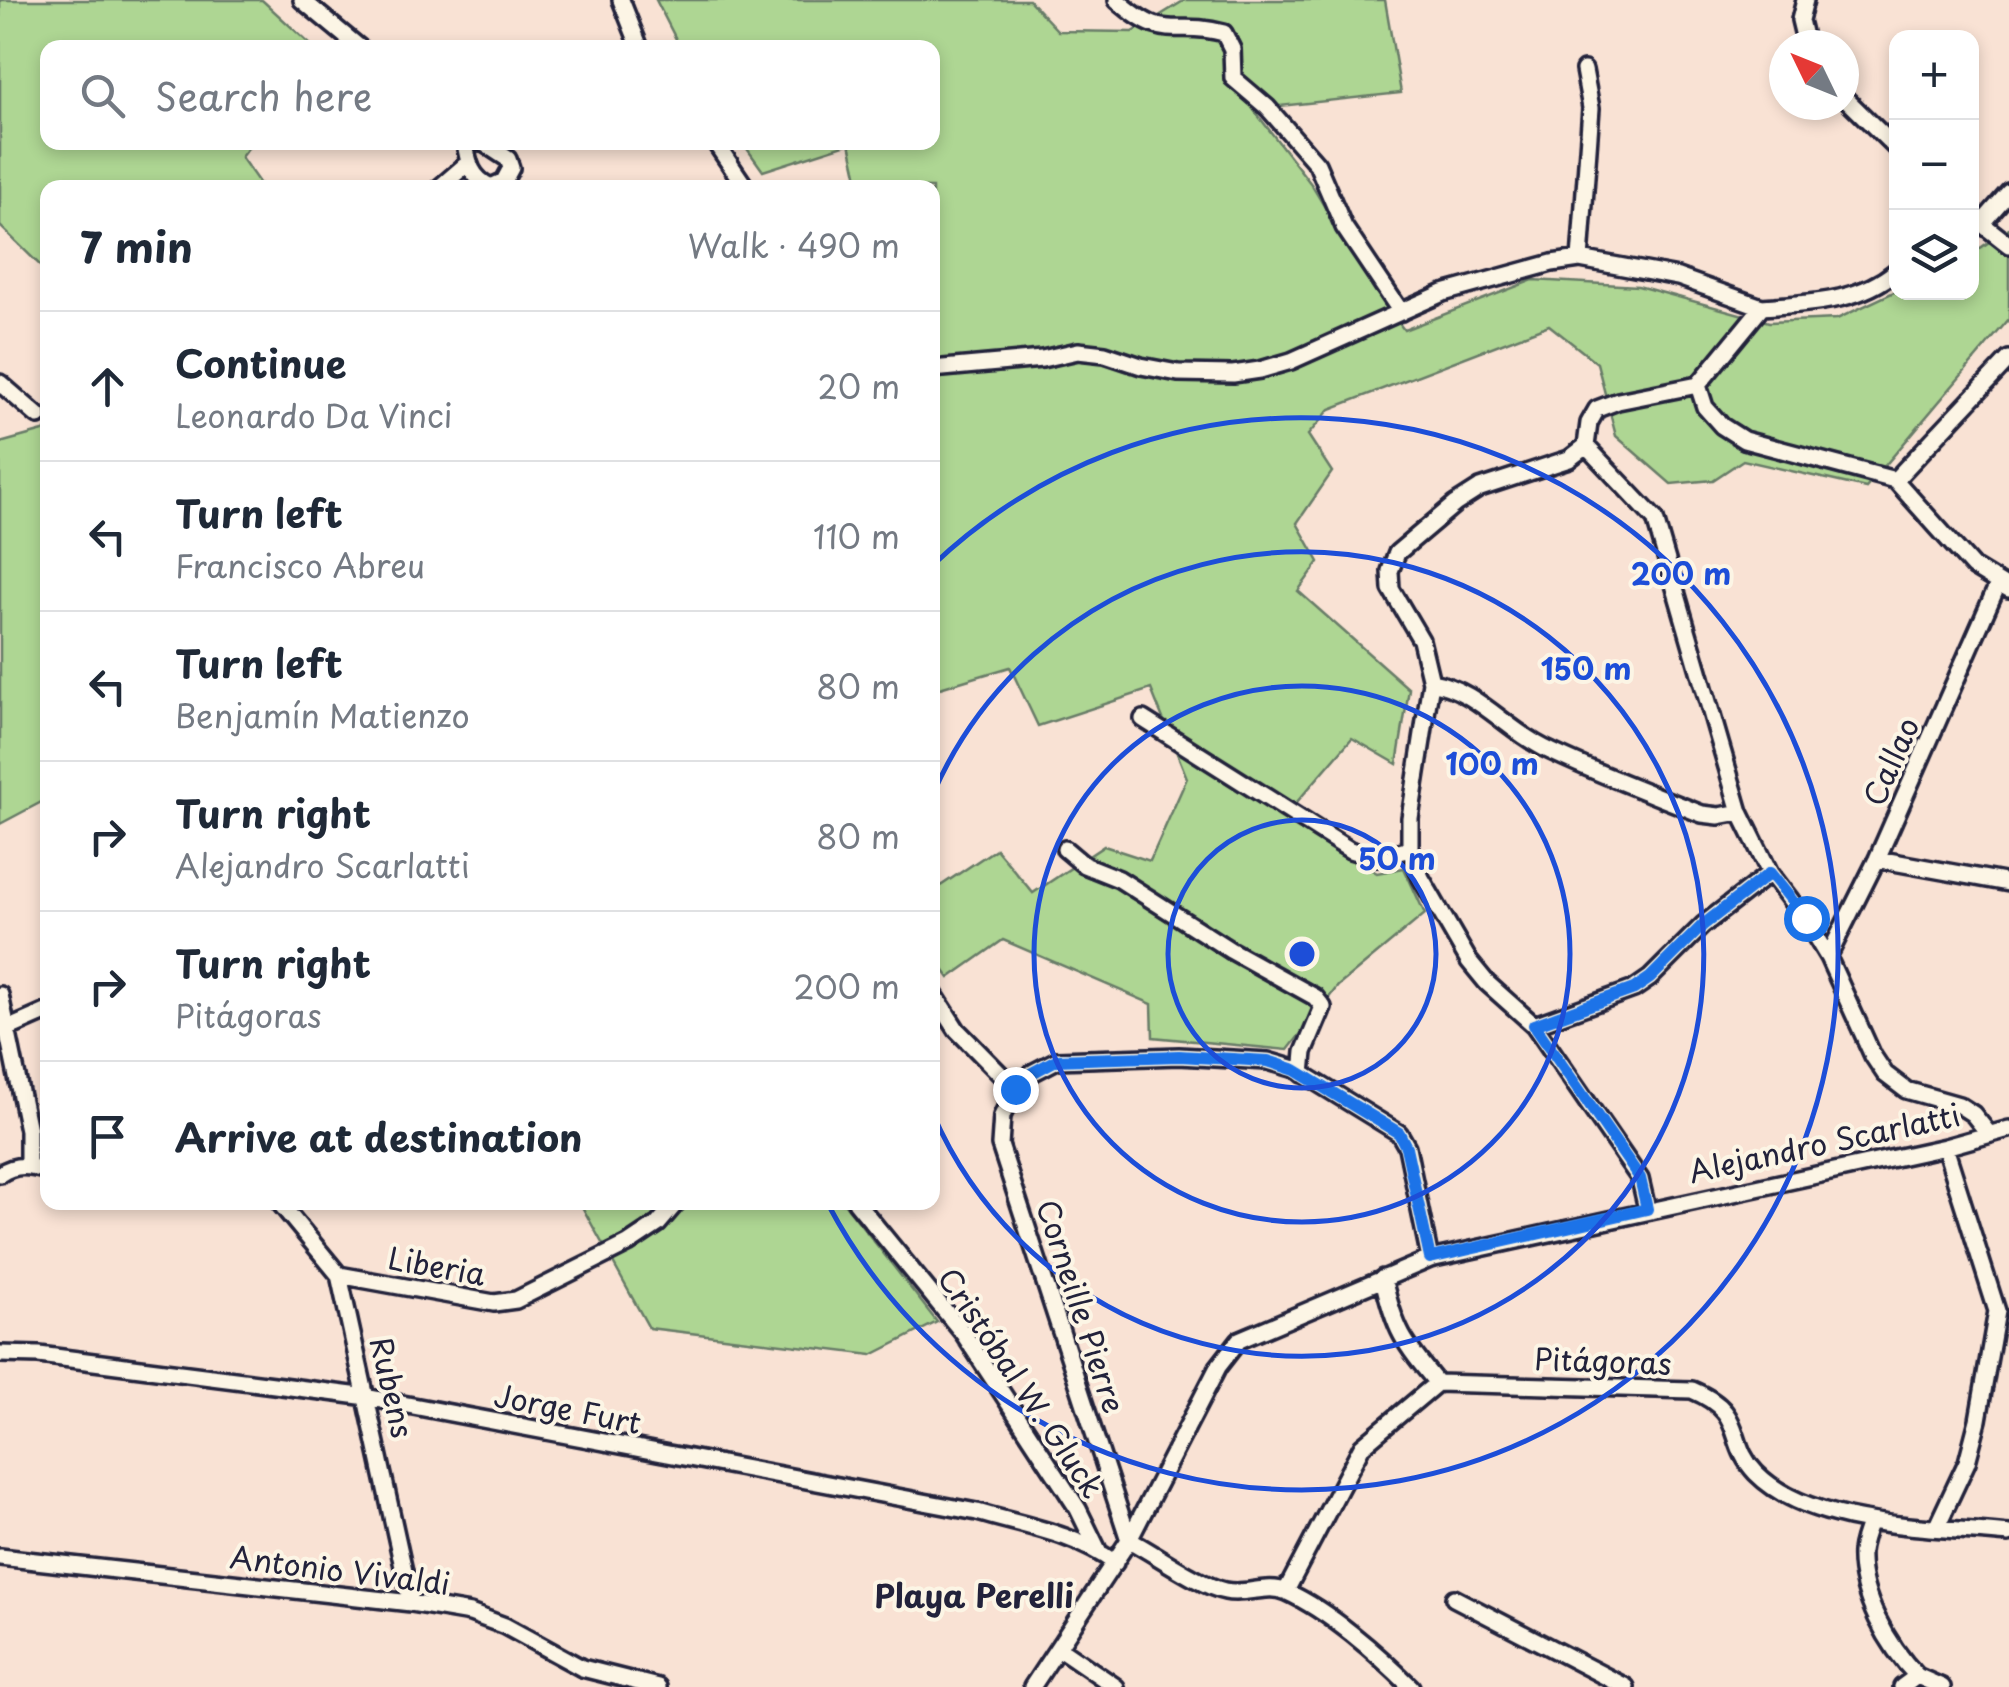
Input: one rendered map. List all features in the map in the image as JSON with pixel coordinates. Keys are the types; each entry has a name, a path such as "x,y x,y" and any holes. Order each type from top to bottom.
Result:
{"street":[{"path":"302,0 350,40"},
{"path":"621,0 637,40"},
{"path":"1117,0 1136,18 1168,31 1224,33 1232,49 1233,78 1267,107 1310,154 1344,226 1401,312"},
{"path":"1802,30 1800,20 1805,0"},
{"path":"1580,260 1591,108 1584,70"},
{"path":"1859,112 1889,141"},
{"path":"466,150 471,172 479,180"},
{"path":"494,150 508,159 511,168 505,180"},
{"path":"720,150 740,180"},
{"path":"448,180 468,162"},
{"path":"1979,218 2009,192"},
{"path":"1979,222 2009,245"},
{"path":"940,368 1078,351 1178,373 1233,374 1291,362 1473,284 1580,260 1678,277 1762,306 1832,302 1889,275"},
{"path":"1647,1209 1640,1178 1534,1025 1469,961 1410,849 1410,818 1431,682 1421,640 1391,589 1390,571 1397,553 1454,504 1480,488 1569,459 1586,446 1597,409 1698,385 1762,306"},
{"path":"1895,480 2009,359"},
{"path":"0,382 38,416"},
{"path":"1698,385 1705,407 1722,426 1744,440 1895,480 1972,568 2003,586"},
{"path":"1586,446 1655,519 1740,812 1770,873 1806,918 1828,957 1873,1056 1885,1074 1906,1090 1959,1105 1973,1114 1988,1134"},
{"name":"Callao","path":"1828,957 2003,586"},
{"path":"1431,682 1453,686 1540,746 1570,759 1702,814 1740,812"},
{"path":"1143,719 1360,855 1376,858 1410,849"},
{"path":"1065,849 1084,865 1118,878 1230,950 1315,997 1323,1007 1304,1052 1302,1074"},
{"path":"1877,859 2009,883"},
{"path":"1534,1025 1634,989 1703,925 1770,873"},
{"path":"0,995 28,1130 28,1165"},
{"path":"940,1003 957,1030 1015,1089 1032,1073 1056,1060 1179,1056 1268,1061 1302,1074 1399,1133 1406,1147 1430,1258"},
{"path":"8,1029 40,1015"},
{"name":"Corneille Pierre","path":"1015,1089 1002,1116 1000,1145 1129,1540"},
{"name":"Alejandro Scarlatti","path":"1032,1687 1129,1540 1218,1367 1239,1340 1430,1258 2009,1129"},
{"path":"1937,1526 1966,1462 2003,1312 1945,1146"},
{"path":"0,1174 8,1168 28,1165 40,1169"},
{"name":"Rubens","path":"286,1210 339,1275 411,1603"},
{"name":"Liberia","path":"339,1275 494,1303 516,1300 628,1244 658,1224 670,1210"},
{"name":"Cristóbal W. Gluck","path":"863,1210 964,1333 1078,1509 1098,1550"},
{"path":"1286,1591 1362,1446 1437,1383 1406,1346 1394,1323 1382,1278"},
{"name":"Jorge Furt","path":"0,1354 39,1355 368,1398 976,1512 1044,1530 1098,1550 1115,1563"},
{"name":"Pitágoras","path":"1437,1383 1692,1390 1710,1397 1726,1410 1751,1468 1765,1482 1806,1505 1870,1521 2009,1534"},
{"path":"1870,1521 1861,1547 1861,1566 1869,1597 1898,1656 1916,1676 1942,1687"},
{"path":"1129,1540 1222,1591 1286,1591 1344,1629 1384,1660 1410,1687"},
{"name":"Antonio Vivaldi","path":"0,1558 411,1603 470,1613 506,1626 582,1668 658,1687"},
{"path":"1454,1598 1626,1687"},
{"path":"1059,1648 1116,1687"},
{"path":"1902,1687 1916,1676"}],"green space":[{"path":"0,0 262,0 305,40 40,40 40,150 246,150 241,157 257,180 40,180 40,265 0,226"},
{"path":"656,0 1029,0 1058,31 1133,32 1185,0 1385,0 1401,93 1253,109 1311,184 1375,291 1404,330 1533,280 1638,286 1769,322 1837,319 1889,294 1889,300 1979,300 1979,249 2009,228 2009,319 1866,488 1743,460 1713,480 1671,484 1616,436 1597,363 1549,325 1330,409 1308,435 1332,472 1297,523 1319,562 1298,591 1409,689 1397,764 1352,738 1284,817 1377,873 1404,868 1425,914 1338,986 1288,1050 1153,1037 1152,1004 1003,940 949,978 940,965 940,886 996,849 1033,893 1104,846 1150,861 1187,778 1151,689 1038,726 1010,667 940,688 940,180 858,180 852,150 940,150 940,40 676,40"},
{"path":"748,150 828,150 763,171"},
{"path":"40,432 40,803 0,824 0,443"},
{"path":"584,1210 849,1210 937,1322 872,1355 649,1328"}],"district":[{"name":"Playa Perelli","path":"974,1595"}],"route":[{"path":"1015,1089 1032,1073 1056,1060 1179,1056 1268,1061 1295,1070 1399,1133 1417,1190 1430,1258 1647,1209 1640,1178 1534,1025 1634,989 1703,925 1770,873 1806,918"}]}
